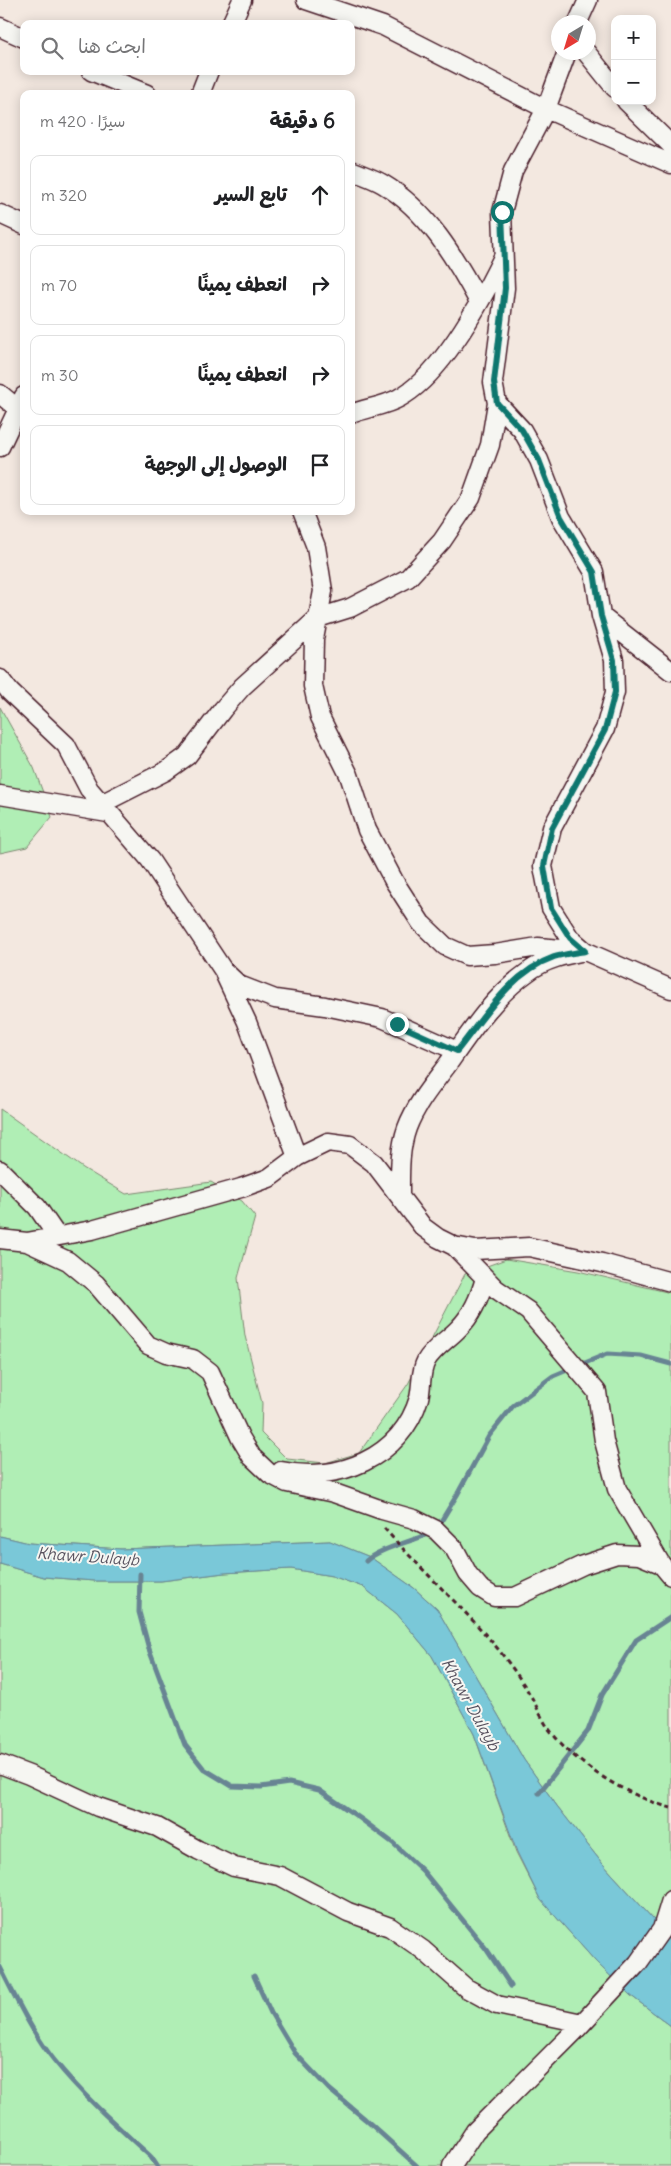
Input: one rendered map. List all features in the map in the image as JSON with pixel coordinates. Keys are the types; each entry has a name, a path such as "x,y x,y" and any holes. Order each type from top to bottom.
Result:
{"street":[{"path":"233,20 242,0"},
{"path":"306,0 383,26 546,109 671,164"},
{"path":"581,15 588,0"},
{"path":"0,27 20,36"},
{"path":"0,795 104,808 166,771 187,756 242,687 318,618 350,608 408,578 442,541 471,498 490,445 497,403 494,382 505,288 502,212 513,170 546,109 564,60"},
{"path":"592,60 611,83"},
{"path":"101,75 137,90"},
{"path":"202,90 207,75"},
{"path":"630,105 671,145"},
{"path":"355,172 383,184 413,207 460,266 479,302"},
{"path":"0,214 20,223"},
{"path":"355,413 399,399 427,376 456,338 479,302 503,256"},
{"path":"0,394 20,402 0,447"},
{"path":"497,403 522,430 539,460 561,517 594,572 601,616 614,660 615,692 605,730 552,828 544,866 551,908 570,938 585,951 671,989"},
{"path":"304,515 316,547 323,591 314,639 314,686 320,717 349,775 367,830 394,881 421,924 445,946 467,956 495,954 538,947 585,951"},
{"path":"601,616 671,671"},
{"path":"0,679 10,692 66,745 89,789 150,860 223,970 247,1022 297,1157"},
{"path":"400,1196 400,1164 406,1129 418,1104 457,1051 502,993 529,971 554,958 585,951"},
{"path":"223,970 239,985 274,998 382,1018 457,1051"},
{"path":"27,1242 92,1230 241,1188 269,1178 297,1157 328,1142 350,1145 374,1163 423,1227 438,1238 454,1246 475,1250 528,1247 602,1262 671,1282"},
{"path":"0,1170 37,1207 57,1236"},
{"path":"0,1238 27,1242 68,1261 96,1284 148,1344 166,1354 193,1359 210,1372 240,1437 252,1457 270,1474 287,1483 334,1493 414,1519 436,1530 454,1548 468,1574 480,1588 494,1596 515,1597 583,1565 617,1554 639,1555 666,1570"},
{"path":"454,1246 496,1289 528,1311 597,1392 604,1440 617,1488 666,1570"},
{"path":"264,1468 297,1474 337,1472 365,1463 391,1445 409,1421 419,1398 426,1360 460,1327 478,1301 485,1278"},
{"path":"0,1764 30,1775 98,1807 157,1827 198,1850 234,1867 280,1876 348,1912 390,1927 423,1950 466,1988 497,2005 582,2023"},
{"path":"452,2166 476,2131 638,1963 662,1929 671,1900"}],"path":[{"path":"383,1527 431,1579 461,1607 500,1651 529,1693 549,1729 571,1753 609,1782 656,1804 671,1808"}],"green space":[{"path":"0,707 34,768 52,817 27,847 0,853"},
{"path":"0,1109 83,1168 126,1194 211,1182 242,1201 255,1217 238,1278 245,1336 262,1403 261,1433 287,1459 325,1463 359,1453 408,1384 465,1274 506,1259 578,1271 671,1293 671,1943 662,1929 602,1863 524,1760 437,1609 414,1588 370,1557 330,1541 121,1549 29,1543 0,1536"},
{"path":"0,1564 44,1577 94,1581 161,1581 224,1573 291,1569 332,1576 363,1587 397,1614 432,1656 474,1734 516,1852 540,1899 596,1962 630,1995 671,2026 671,2166 0,2166"}],"water":[{"name":"Khawr Dulayb","path":"0,1536 29,1543 121,1549 330,1541 370,1557 414,1588 437,1609 524,1760 557,1806 602,1863 662,1929 671,1943 671,2026 630,1995 596,1962 540,1899 517,1852 474,1734 432,1656 397,1614 363,1587 332,1576 291,1569 224,1573 161,1581 94,1581 44,1577 0,1564"}],"waterway":[{"path":"580,1365 607,1354 641,1356 671,1364"},
{"path":"437,1528 489,1436 513,1406 553,1376 572,1368"},
{"path":"366,1561 379,1552 430,1533"},
{"name":"Khawr Dulayb","path":"140,1574 139,1612 149,1649 185,1745 204,1769 232,1786 261,1787 289,1783 319,1790 361,1819 393,1843 423,1871 487,1950 511,1986"},
{"path":"539,1793 588,1731 602,1695 636,1640 671,1617"},
{"path":"0,1967 18,2003 46,2050 88,2098 151,2157 157,2166"},
{"path":"254,1976 271,2013 295,2053 329,2089 417,2166"}],"route":[{"path":"397,1024 457,1051 502,993 529,971 554,958 585,951 570,938 551,908 544,866 552,828 605,730 615,692 614,660 601,616 594,572 561,517 539,460 522,430 497,403 494,382 505,288 502,212"}]}
